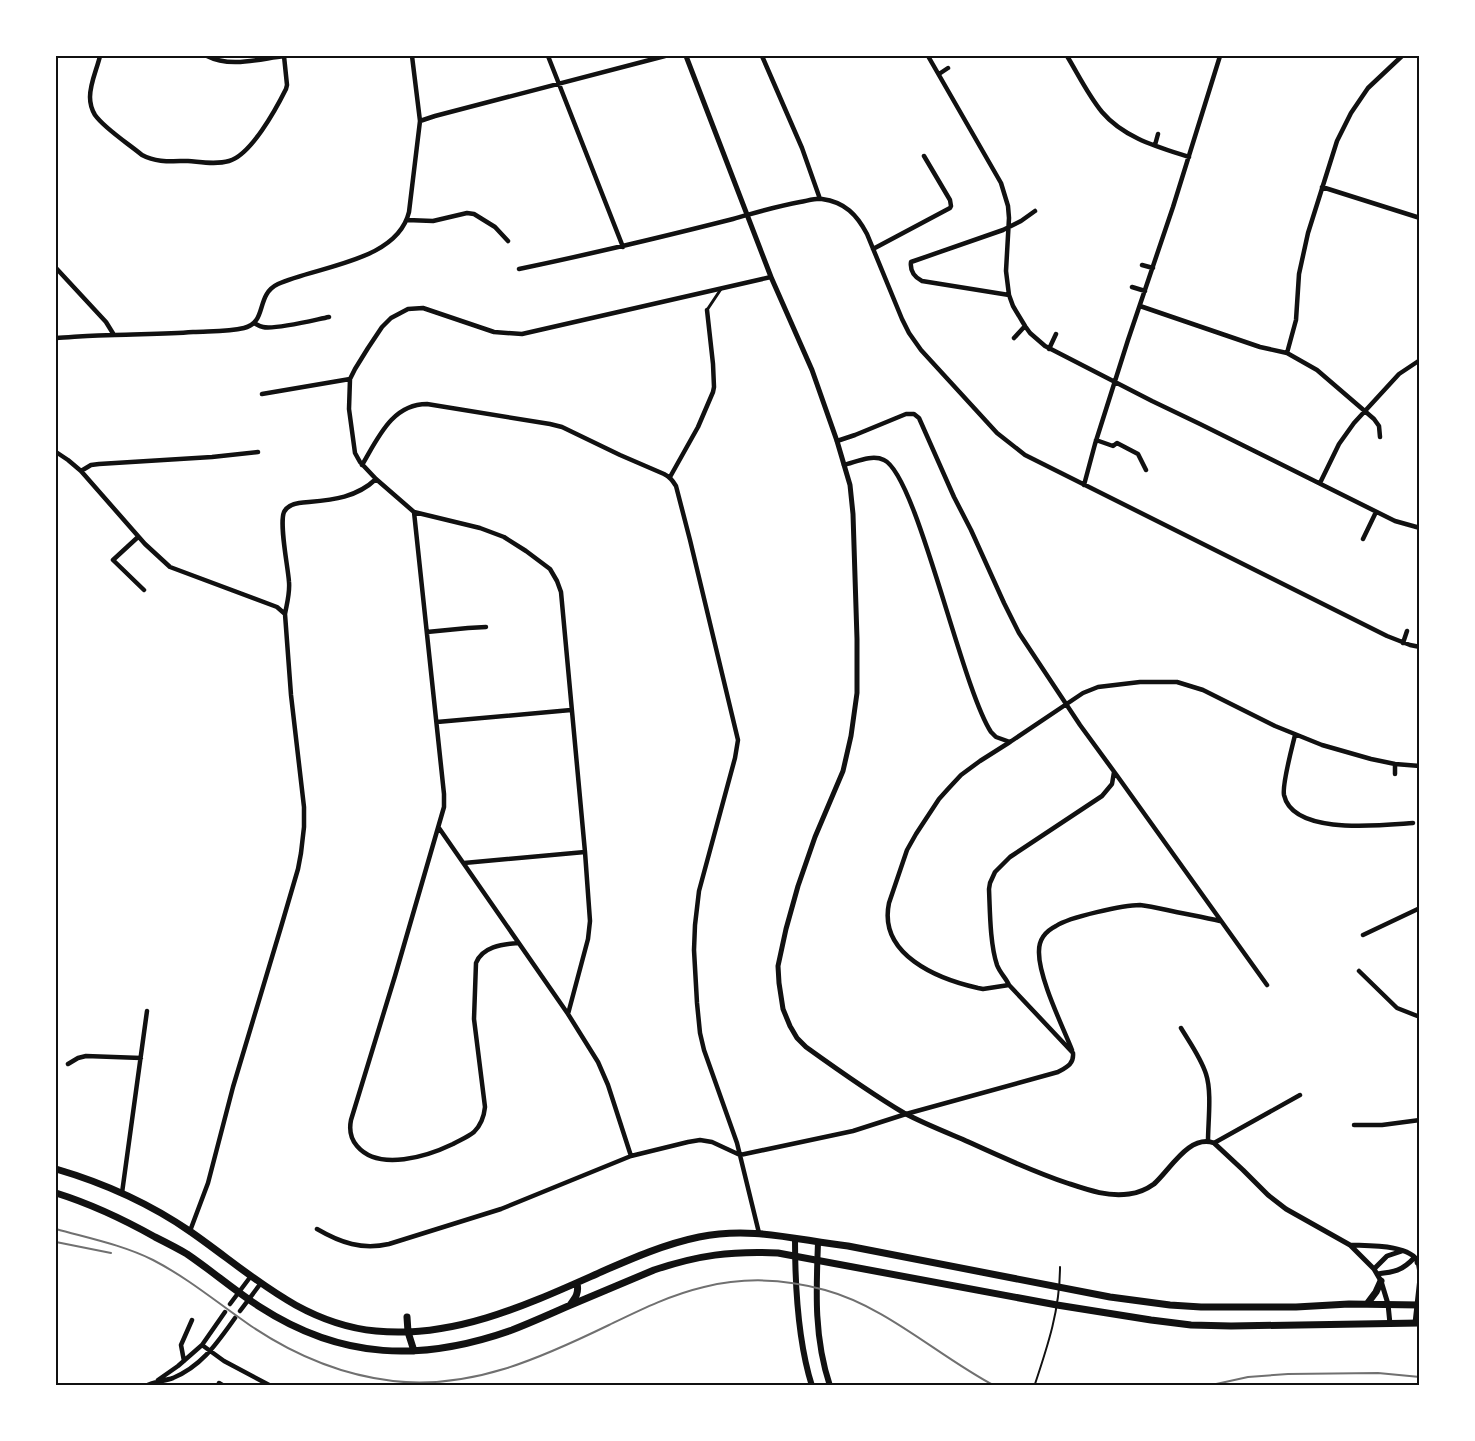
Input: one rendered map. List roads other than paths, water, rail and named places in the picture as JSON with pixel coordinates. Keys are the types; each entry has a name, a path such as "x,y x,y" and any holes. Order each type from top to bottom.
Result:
{"main road":[{"path":"56,1170 139,1200 190,1232 300,1309 338,1324 376,1331 429,1331 459,1326 489,1318 662,1247 692,1239 726,1234 759,1233 848,1246 1110,1297 1170,1305 1201,1307 1418,1305"},
{"path":"56,1193 122,1219 186,1254 287,1323 315,1336 369,1350 414,1351 483,1339 512,1330 677,1262 726,1253 748,1252 778,1253 1057,1305 1151,1320 1231,1326 1417,1323"},
{"path":"795,1239 801,1332 812,1386"},
{"path":"818,1243 817,1324 820,1349 830,1386"},
{"path":"1366,1304 1376,1292 1381,1281"},
{"path":"569,1306 579,1290 577,1283"},
{"path":"407,1317 408,1332 414,1351"}],"street":[{"path":"100,56 90,96 92,109 103,123 149,159 226,162 236,159 258,136 286,89 284,56 232,62 222,62 207,56"},
{"path":"56,338 246,328 254,323 260,314 269,289 285,281 346,263 369,253 395,237 407,220 420,121 412,56"},
{"path":"548,56 623,247"},
{"path":"420,121 665,56"},
{"path":"686,56 771,277 812,370 850,485 853,514 857,693 843,771 815,837 786,929 778,966 783,1009 797,1038 842,1073 906,1114 1047,1177 1099,1194 1116,1196 1131,1194 1149,1187 1185,1151 1200,1143 1211,1142 1300,1095"},
{"path":"762,56 802,148 820,199"},
{"path":"928,56 1001,183 1008,206 1006,271 1009,296 1019,318 1030,333 1049,349 1152,401 1376,512 1395,521 1419,528"},
{"path":"1067,56 1094,101 1113,123 1127,134 1189,157"},
{"path":"1084,485 1096,440 1220,56"},
{"path":"1287,353 1296,320 1301,264 1308,233 1337,141 1351,113 1368,88 1402,56"},
{"path":"939,74 948,68"},
{"path":"1155,146 1158,134"},
{"path":"873,249 950,208 950,200 924,156"},
{"path":"1322,187 1419,218"},
{"path":"519,269 623,247 789,204 820,199 841,205 854,214 867,234 909,333 936,367 996,433 1009,443 1025,455 1084,485 1403,643 1419,647"},
{"path":"1009,296 922,281 916,277 911,262 1009,227 1035,211"},
{"path":"407,220 433,221 467,213 474,214 495,226 508,241"},
{"path":"1142,265 1153,268"},
{"path":"56,268 106,322 114,335"},
{"path":"568,1014 590,921 561,592 554,573 526,551 495,533 414,512 362,465 355,453 349,409 350,379 382,327 391,318 408,309 423,308 494,332 522,334 771,277"},
{"path":"1132,287 1145,291"},
{"path":"670,477 698,427 713,392 714,380 707,310 722,288"},
{"path":"1140,306 1260,347 1287,353 1317,370 1374,419 1379,426 1380,437"},
{"path":"254,323 261,327 276,327 329,317"},
{"path":"1014,338 1025,326"},
{"path":"1049,349 1056,333"},
{"path":"1320,483 1345,434 1400,374 1419,360"},
{"path":"262,394 350,379"},
{"path":"362,465 392,418 407,408 427,404 562,427 670,477 676,486 738,740 735,759 699,891 694,950 697,1009 701,1040 734,1132 759,1233"},
{"path":"837,441 906,414 914,414 919,418 1019,633 1080,725 1267,985"},
{"path":"1096,440 1113,446 1117,443 1138,454 1146,470"},
{"path":"56,452 81,471 138,537 170,567 277,607 285,615"},
{"path":"81,471 91,465 99,464 258,452"},
{"path":"844,465 878,458 888,462 896,470 916,513 971,687 991,732 996,737 1011,742"},
{"path":"190,1232 208,1183 233,1087 302,853 304,807 291,696 285,615 289,595 283,517 286,508 293,504 348,496 365,489 376,479"},
{"path":"414,512 445,799 439,828 351,1120 351,1135 360,1149 379,1159 416,1157 453,1144 467,1137 477,1128 484,1116 485,1107 474,1019 476,963 480,955 488,949 518,943"},
{"path":"1363,539 1376,512"},
{"path":"138,537 114,560 144,590"},
{"path":"427,632 486,627"},
{"path":"1403,643 1407,632"},
{"path":"1009,985 983,989 970,987 913,962 895,940 887,911 907,850 939,799 970,768 1083,693 1105,685 1178,682 1203,690 1294,735 1322,746 1395,764 1419,766"},
{"path":"436,722 572,710"},
{"path":"1294,735 1283,789 1292,810 1301,816 1340,825 1413,824"},
{"path":"1395,764 1395,774"},
{"path":"1073,1053 1009,985 998,969 993,945 989,889 992,876 1010,857 1102,796 1112,784 1114,772"},
{"path":"439,828 568,1014 598,1062 631,1156"},
{"path":"464,863 585,852"},
{"path":"317,1228 351,1244 368,1247 389,1244 512,1205 631,1156 700,1140 712,1142 740,1155 843,1134 1058,1072 1071,1064 1073,1053 1040,966 1041,939 1046,933 1065,921 1138,905 1220,921"},
{"path":"1364,935 1419,909"},
{"path":"1359,971 1397,1008 1419,1017"},
{"path":"122,1193 147,1011"},
{"path":"1181,1028 1206,1075 1211,1142 1236,1162 1268,1195 1286,1209 1350,1245 1376,1271 1388,1304 1390,1324"},
{"path":"68,1064 86,1056 141,1058"},
{"path":"1354,1125 1382,1125 1419,1120"},
{"path":"1350,1245 1403,1251 1417,1261 1419,1272"},
{"path":"1376,1271 1387,1256 1403,1251"},
{"path":"1376,1271 1398,1270 1417,1261"},
{"path":"230,1304 251,1276"},
{"path":"1417,1323 1419,1278"},
{"path":"240,1311 261,1283"},
{"path":"156,1382 202,1345 225,1312"},
{"path":"145,1386 169,1379 193,1367 211,1352 235,1318"},
{"path":"184,1361 181,1345 192,1320"},
{"path":"202,1345 224,1361 271,1386"}],"lane":[{"path":"1035,1384 1056,1318 1060,1267"}],"railway":[{"path":"56,1229 118,1246 153,1260 284,1346 337,1369 374,1378 422,1383 478,1376 505,1369 558,1349 679,1294 719,1284 765,1281 810,1286 848,1298 870,1308 995,1386"},
{"path":"56,1242 111,1253"},
{"path":"1207,1386 1248,1377 1288,1374 1378,1373 1420,1377"}]}
